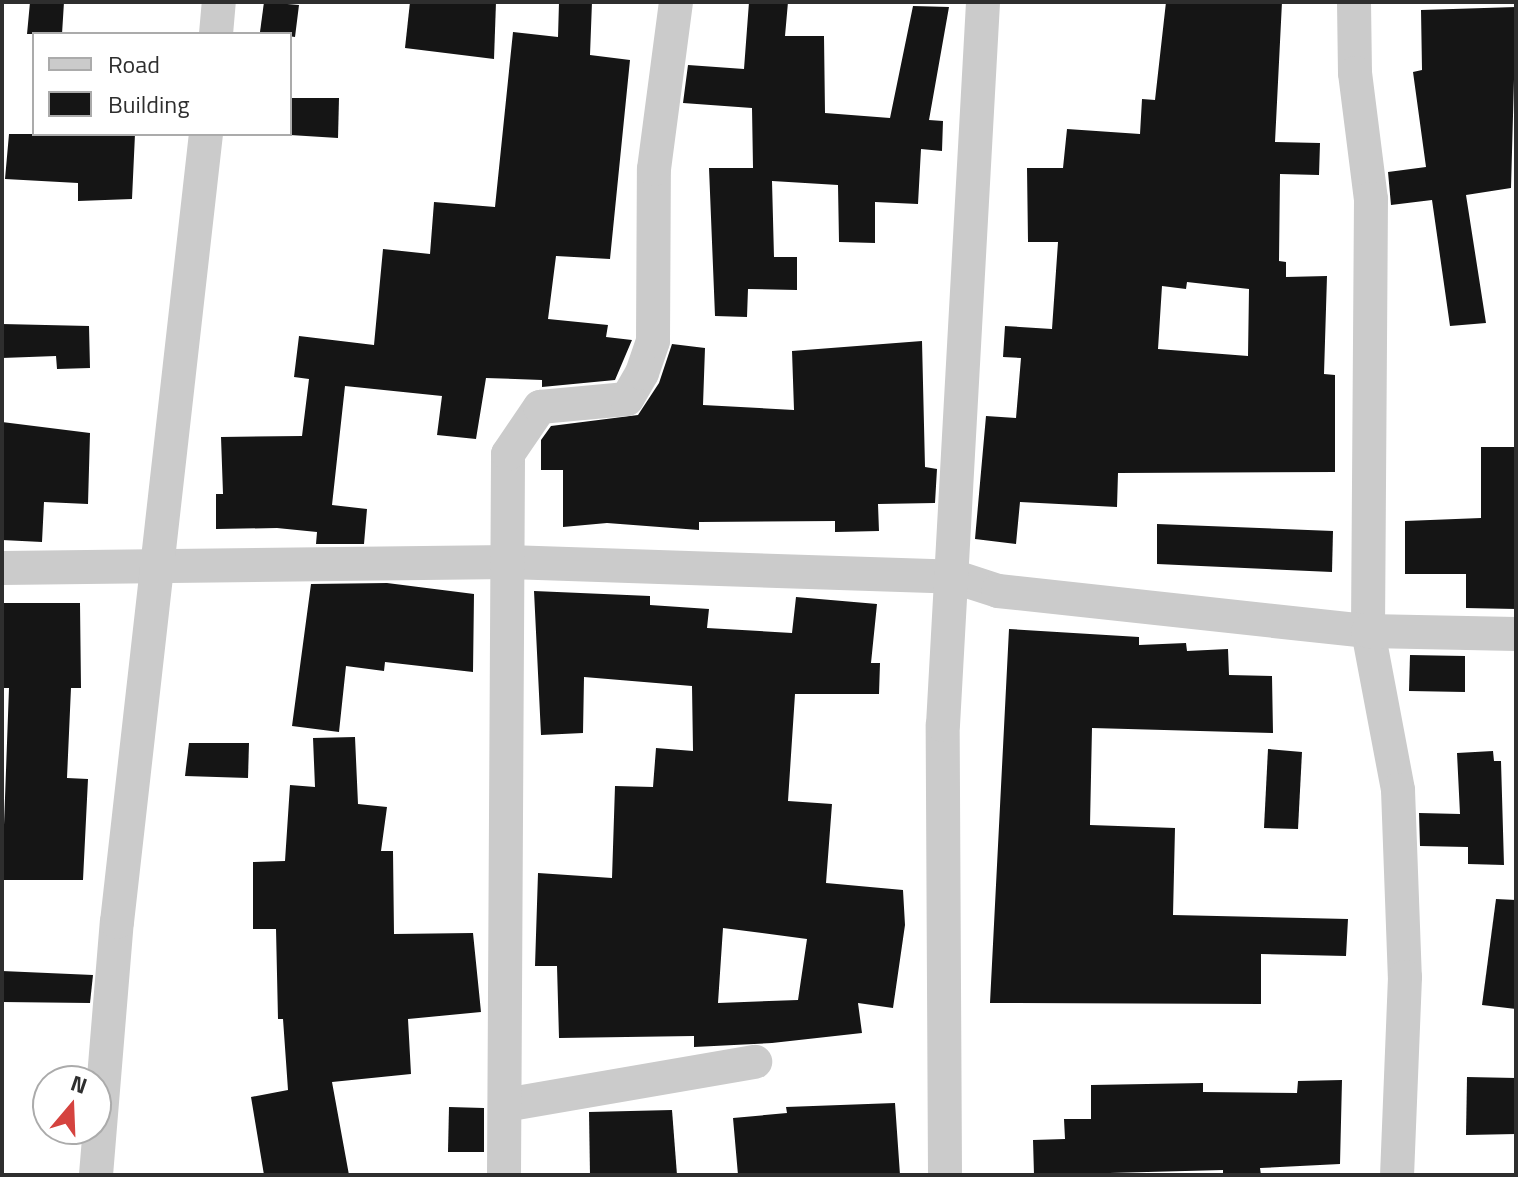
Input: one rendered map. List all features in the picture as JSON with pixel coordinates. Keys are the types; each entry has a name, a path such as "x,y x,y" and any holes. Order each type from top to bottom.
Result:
{"street":[{"path":"216,32 219,2"},
{"path":"504,1175 508,454 540,407 627,399 653,341 654,169 676,2"},
{"path":"945,1175 943,725 955,577 960,347 983,2"},
{"path":"1354,2 1355,73 1371,199 1368,631 1398,790 1405,977 1397,1175"},
{"path":"96,1175 117,922 161,568 206,136"},
{"path":"2,568 508,562 955,577 998,591 1368,631 1516,634"},
{"path":"505,1105 755,1062"}],"building":[{"path":"30,2 64,2 62,32 27,34"},
{"path":"264,2 299,5 295,37 292,32 260,32"},
{"path":"410,2 496,2 494,59 405,48"},
{"path":"559,2 592,2 590,55 630,60 610,259 556,256 548,319 608,325 606,337 632,340 615,380 542,387 542,380 486,378 476,439 437,435 442,396 345,386 332,505 367,509 364,544 316,544 317,532 277,528 216,529 216,494 223,494 221,437 302,436 309,379 294,377 299,336 374,345 383,249 430,254 434,202 495,207 513,32 558,37"},
{"path":"749,2 788,2 785,36 824,36 825,113 890,118 913,6 949,7 929,120 943,121 942,151 921,149 918,204 875,202 875,243 839,242 838,185 772,181 774,257 797,257 797,290 748,289 747,317 715,316 709,168 753,168 752,108 683,103 688,65 744,69"},
{"path":"1166,2 1282,2 1275,142 1320,143 1319,175 1280,174 1279,261 1286,262 1286,277 1327,276 1324,374 1335,375 1335,472 1118,473 1117,507 1020,502 1016,544 975,539 986,416 1016,418 1021,358 1003,357 1005,326 1052,329 1058,242 1028,242 1027,168 1063,168 1067,129 1140,134 1142,99 1155,100","holes":["1187,282 1249,289 1248,356 1158,349 1162,286 1186,289"]},
{"path":"1516,7 1511,188 1466,195 1486,323 1450,326 1432,200 1391,205 1388,172 1426,167 1413,72 1422,70 1421,10"},
{"path":"292,98 339,98 338,138 292,135"},
{"path":"9,134 135,136 132,199 78,201 78,183 5,179"},
{"path":"2,324 89,326 90,368 57,369 56,356 2,358"},
{"path":"922,341 925,467 937,469 935,503 878,504 879,531 835,532 835,521 699,522 699,530 607,523 563,527 563,470 541,470 541,440 551,426 638,415 659,383 672,344 705,348 703,405 794,410 792,351"},
{"path":"2,422 90,433 88,504 44,502 42,542 2,540"},
{"path":"1481,447 1516,447 1516,609 1466,608 1466,574 1405,574 1405,521 1481,518"},
{"path":"1157,524 1333,531 1332,572 1157,564"},
{"path":"387,583 474,594 473,672 385,662 384,671 346,666 339,732 292,726 311,584"},
{"path":"534,591 650,596 650,605 709,609 707,628 792,633 796,597 877,604 871,663 880,663 879,694 795,694 788,801 832,804 826,883 903,890 905,925 893,1008 858,1003 862,1033 772,1043 694,1047 694,1036 559,1038 557,966 535,966 538,873 612,878 615,786 653,787 656,748 693,751 692,686 584,677 583,733 541,735","holes":["723,928 807,939 798,1000 718,1003"]},
{"path":"2,603 80,603 81,688 71,688 67,778 88,779 83,880 2,880 9,688 2,688"},
{"path":"1009,629 1139,637 1139,645 1186,643 1187,651 1228,649 1229,675 1272,676 1273,733 1092,728 1090,825 1175,828 1173,915 1348,919 1346,956 1261,954 1261,1004 990,1003"},
{"path":"1410,655 1465,656 1465,692 1409,691"},
{"path":"355,737 358,804 387,807 381,851 393,851 394,934 473,933 481,1012 408,1019 411,1074 332,1082 349,1175 264,1175 251,1097 288,1090 283,1019 278,1019 276,929 253,929 253,862 285,861 290,785 315,787 313,738"},
{"path":"189,743 249,743 248,778 185,776"},
{"path":"1268,749 1302,752 1298,829 1264,828"},
{"path":"1493,751 1494,761 1501,761 1504,865 1468,864 1468,847 1420,846 1419,813 1460,814 1457,753"},
{"path":"1496,899 1516,900 1516,1009 1482,1005"},
{"path":"2,971 93,975 90,1003 2,1002"},
{"path":"1467,1077 1516,1078 1516,1134 1466,1135"},
{"path":"1342,1080 1340,1164 1260,1168 1261,1175 1223,1175 1223,1170 1034,1175 1033,1140 1065,1139 1064,1119 1091,1119 1091,1085 1203,1083 1203,1092 1297,1093 1298,1081"},
{"path":"895,1103 900,1175 738,1175 733,1118 787,1113 786,1107"},
{"path":"449,1107 484,1108 484,1152 448,1152"},
{"path":"672,1110 677,1175 590,1175 589,1112"}]}
